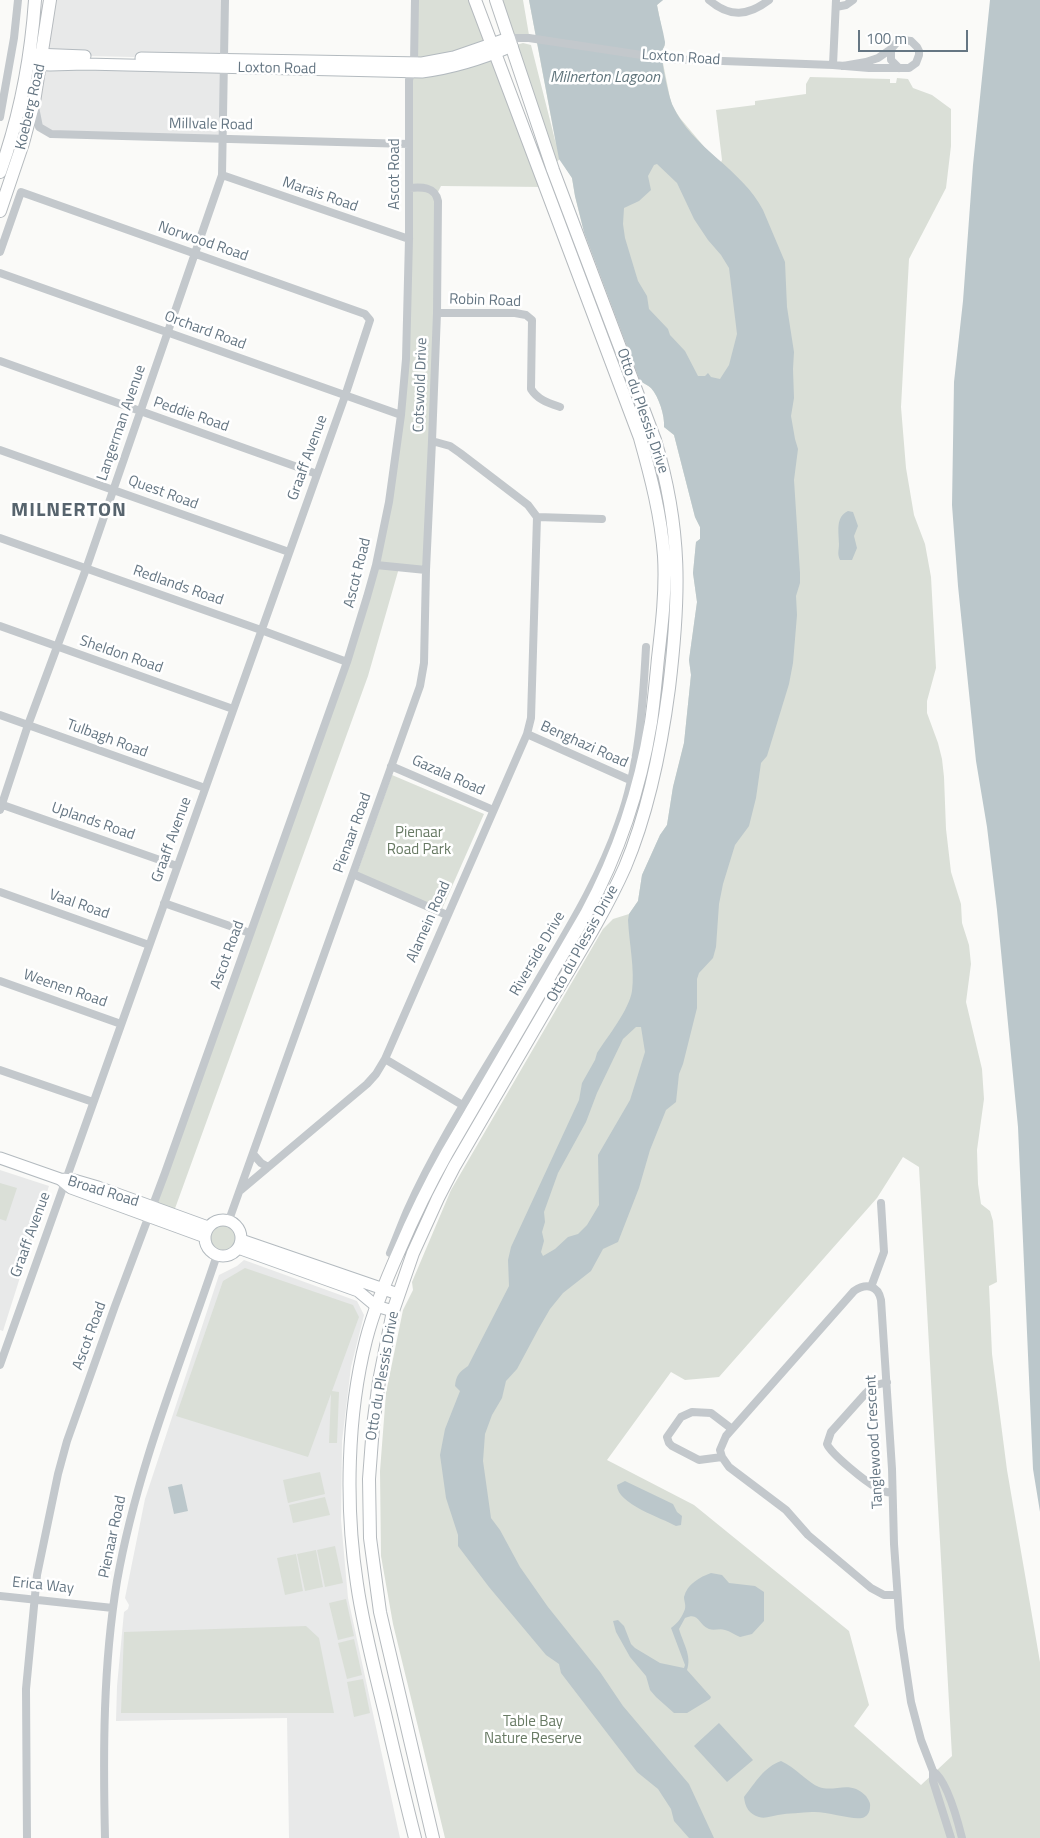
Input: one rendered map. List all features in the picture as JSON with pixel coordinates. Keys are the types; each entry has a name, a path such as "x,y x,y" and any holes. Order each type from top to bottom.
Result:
{"main road":[{"name":"Koeberg Road","path":"0,211 22,149 34,102 34,0"},
{"name":"Koeberg Road","path":"0,172 35,59 50,0"},
{"name":"Otto du Plessis Drive","path":"415,1838 367,1639 359,1600 352,1546 350,1478 354,1414 364,1350 376,1306 435,1174 586,914 612,862 628,820 643,763 651,720 662,619 664,557 660,518 640,438 474,0"},
{"name":"Otto du Plessis Drive","path":"433,1838 380,1612 371,1545 368,1496 370,1452 382,1365 398,1294 421,1234 454,1167 599,919 625,866 645,810 664,728 676,618 677,554 675,532 662,463 547,152 514,41 496,0"}],"street":[{"path":"0,113 14,38 18,0"},
{"name":"Langerman Avenue","path":"1,806 28,725 86,569 222,175 225,0"},
{"name":"Ascot Road","path":"27,1838 26,1689 34,1599 43,1546 67,1440 347,662 376,565 401,415 406,359 409,239 409,80 413,68 414,0"},
{"path":"709,0 719,8 727,11 748,13 769,0"},
{"path":"833,65 836,4 846,5 854,0"},
{"name":"Loxton Road","path":"35,59 413,68 493,49 514,41 529,38 668,59 904,69 913,66 918,60 919,51 914,43 906,40 898,42 891,49 872,61 843,66"},
{"path":"891,49 891,60 899,68"},
{"name":"Millvale Road","path":"34,102 39,127 51,134 409,144"},
{"name":"Marais Road","path":"222,175 409,239"},
{"name":"Cotswold Drive","path":"409,188 432,190 437,194 438,201 437,313 432,441 450,446 460,453 528,505 537,517"},
{"name":"Norwood Road","path":"0,252 21,192 365,314 368,316 370,324"},
{"name":"Orchard Road","path":"0,273 401,415"},
{"name":"Robin Road","path":"437,313 515,313 526,315 532,320 532,389 540,399 560,407"},
{"name":"Graaff Avenue","path":"0,1364 63,1180 121,1024 370,324"},
{"name":"Peddie Road","path":"0,361 317,474"},
{"name":"Pienaar Road","path":"229,1220 422,675 432,441"},
{"name":"Quest Road","path":"0,450 289,552"},
{"path":"537,517 602,519"},
{"name":"Alamein Road","path":"240,1190 372,1079 385,1059 526,734 532,707 537,517"},
{"name":"Redlands Road","path":"0,538 347,662"},
{"path":"376,565 426,570"},
{"name":"Sheldon Road","path":"0,626 232,709"},
{"name":"Riverside Drive","path":"390,1253 418,1188 568,930 594,882 620,821 641,721 646,647"},
{"name":"Tulbagh Road","path":"0,715 205,788"},
{"name":"Benghazi Road","path":"526,734 630,780"},
{"name":"Gazala Road","path":"391,766 493,810"},
{"name":"Uplands Road","path":"1,806 177,866"},
{"path":"353,874 448,915"},
{"name":"Vaal Road","path":"0,892 149,945"},
{"path":"164,902 250,933"},
{"name":"Weenen Road","path":"0,981 121,1024"},
{"path":"385,1059 464,1106"},
{"path":"0,1070 93,1102"},
{"path":"253,1154 261,1163 268,1167"},
{"name":"Broad Road","path":"0,1158 63,1180 98,1187 150,1212 206,1232"},
{"path":"881,1203 884,1252 871,1287 861,1287 854,1291 732,1429 721,1446 722,1457 728,1467 786,1510 812,1539 871,1588 884,1595 896,1595"},
{"path":"218,1220 229,1220 239,1229 240,1244 229,1255 217,1255 208,1249 206,1232 218,1220"},
{"path":"240,1244 325,1274 398,1294"},
{"name":"Pienaar Road","path":"105,1838 104,1704 114,1608 122,1555 137,1491 158,1422 217,1255"},
{"path":"325,1274 358,1291 376,1306 393,1311"},
{"name":"Tanglewood Crescent","path":"871,1287 879,1293 881,1300 892,1468 896,1595 902,1646 921,1740 933,1772"},
{"path":"0,1336 9,1339"},
{"path":"887,1382 874,1386 866,1393 831,1432 827,1444 833,1453 872,1485 881,1490 892,1492"},
{"path":"722,1457 699,1460 672,1446 667,1437 681,1417 692,1412 711,1413 732,1429"},
{"name":"Erica Way","path":"0,1596 114,1608"},
{"path":"951,1838 933,1781 933,1772 938,1774 946,1791 962,1838"}],"shaded area":[{"path":"50,0 225,0 223,59 42,55"},
{"path":"41,65 223,68 222,138 51,134 38,123"},
{"path":"0,1170 49,1186 3,1331 0,1330"},
{"path":"244,1260 357,1301 364,1315 351,1367 342,1441 341,1520 348,1598 400,1838 289,1838 287,1718 116,1721 117,1686 124,1612 128,1609 129,1605 125,1598 145,1499 219,1275 237,1266"}],"green space":[{"path":"415,0 475,0 492,44 414,63"},
{"path":"498,0 523,0 529,35 511,36"},
{"name":"Table Bay Nature Reserve","path":"529,0 663,0 657,5 665,45 661,53 673,107 706,149 721,162 716,110 755,105 755,101 806,94 806,84 810,77 890,79 890,83 896,83 897,78 908,79 913,88 932,95 951,109 951,146 946,188 909,259 901,407 906,468 914,515 925,544 931,577 936,668 927,701 927,713 942,759 946,829 951,872 961,904 962,923 969,945 971,964 966,1002 982,1069 984,1099 977,1150 978,1184 981,1204 990,1211 993,1221 997,1282 989,1286 992,1354 1007,1470 1040,1662 1040,1838 445,1838 393,1624 381,1556 380,1471 386,1393 403,1310 413,1290 412,1282 451,1190 603,929 613,919 629,914 638,901 642,875 660,835 667,825 673,787 684,743 691,675 689,660 697,602 693,573 696,542 700,539 700,527 695,517 674,435 664,427 664,418 657,396 650,387 640,381 584,232 572,178 560,159 553,165 513,46 523,43 531,45 556,144","holes":["903,1157 919,1167 952,1756 921,1785 854,1726 869,1705 849,1631 694,1505 607,1460 671,1372 685,1380 719,1377 877,1198"]},
{"path":"495,53 545,187 441,186 437,194 426,570 399,568 368,676 173,1214 152,1207 347,662 376,565 401,415 412,72"},
{"name":"Pienaar Road Park","path":"392,775 484,814 442,909 357,873"},
{"path":"0,1183 17,1188 6,1221 0,1219"},
{"path":"223,1224 233,1228 237,1238 233,1248 223,1252 213,1248 209,1238 213,1228"},
{"path":"245,1268 353,1305 359,1317 332,1391 339,1392 337,1443 329,1443 331,1394 308,1457 176,1416 223,1281"},
{"path":"320,1472 325,1494 288,1503 283,1480"},
{"path":"325,1497 330,1515 293,1523 289,1505"},
{"path":"335,1546 343,1583 325,1587 317,1550"},
{"path":"316,1550 323,1587 305,1591 297,1554"},
{"path":"296,1554 303,1591 285,1595 277,1558"},
{"path":"346,1599 354,1636 338,1640 329,1603"},
{"path":"306,1626 319,1638 334,1713 121,1713 124,1632"},
{"path":"354,1639 362,1675 347,1679 338,1643"},
{"path":"363,1679 370,1713 354,1717 347,1682"}],"water":[{"name":"Milnerton Lagoon","path":"529,0 663,0 657,5 665,42 662,57 671,102 681,121 692,134 743,183 763,210 785,262 787,307 794,352 794,398 791,416 798,449 794,480 800,583 796,596 797,615 793,663 789,684 767,756 761,763 756,798 749,826 735,845 723,884 713,958 699,973 697,979 697,1008 679,1074 676,1102 666,1110 618,1242 603,1249 591,1271 563,1293 550,1309 517,1369 506,1381 502,1398 492,1415 485,1434 483,1461 491,1518 500,1530 520,1567 548,1607 600,1672 623,1706 689,1784 714,1838 689,1838 674,1821 671,1809 658,1789 637,1772 561,1673 559,1664 546,1655 489,1587 458,1546 458,1535 446,1498 440,1455 445,1429 460,1391 455,1386 457,1377 468,1366 509,1286 508,1260 511,1247 579,1100 582,1083 597,1053 617,1023 630,998 633,974 629,914 638,901 642,875 660,835 667,825 673,787 684,743 691,675 689,660 697,602 693,573 696,542 700,539 700,527 695,517 674,435 664,427 664,418 657,396 650,387 640,381 584,232 572,178 559,159","holes":["657,164 677,183 694,219 729,268 737,334 729,365 720,379 711,377 708,373 705,376 698,376 685,351 649,309 647,296 638,281 625,238 623,224 624,208 639,201 651,190 648,176 654,165","636,1027 641,1027 645,1052 630,1100 598,1155 599,1205 587,1225 578,1234 568,1237 555,1249 543,1256 541,1252 544,1241 542,1232 545,1222 544,1212 558,1173 586,1122 597,1093 623,1039"]},
{"path":"990,0 1040,0 1040,1512 1033,1469 1018,1127 997,910 987,827 976,761 958,586 952,505 954,382"},
{"path":"848,511 853,512 858,526 854,536 857,548 852,560 840,560 838,554 839,521"},
{"path":"625,1481 673,1504 677,1512 682,1516 681,1525 676,1526 651,1515 624,1498 619,1492 617,1485"},
{"path":"182,1484 188,1511 174,1514 168,1487"},
{"path":"711,1573 722,1575 729,1583 755,1586 764,1592 764,1621 752,1634 740,1637 723,1629 709,1629 693,1616 685,1618 679,1629 688,1655 687,1670 711,1697 687,1713 674,1713 650,1690 646,1676 630,1657 616,1632 613,1621 618,1620 624,1626 631,1644 635,1648 660,1663 684,1668 685,1665 671,1628 678,1622 684,1612 684,1597 688,1588 698,1579"},
{"path":"719,1723 753,1760 727,1782 694,1746"},
{"path":"781,1761 819,1787 831,1789 848,1787 860,1791 870,1803 868,1814 864,1817 852,1818 812,1812 764,1818 753,1814 745,1804 744,1797 765,1771"}],"district":[{"name":"MILNERTON","path":"69,511"}]}
